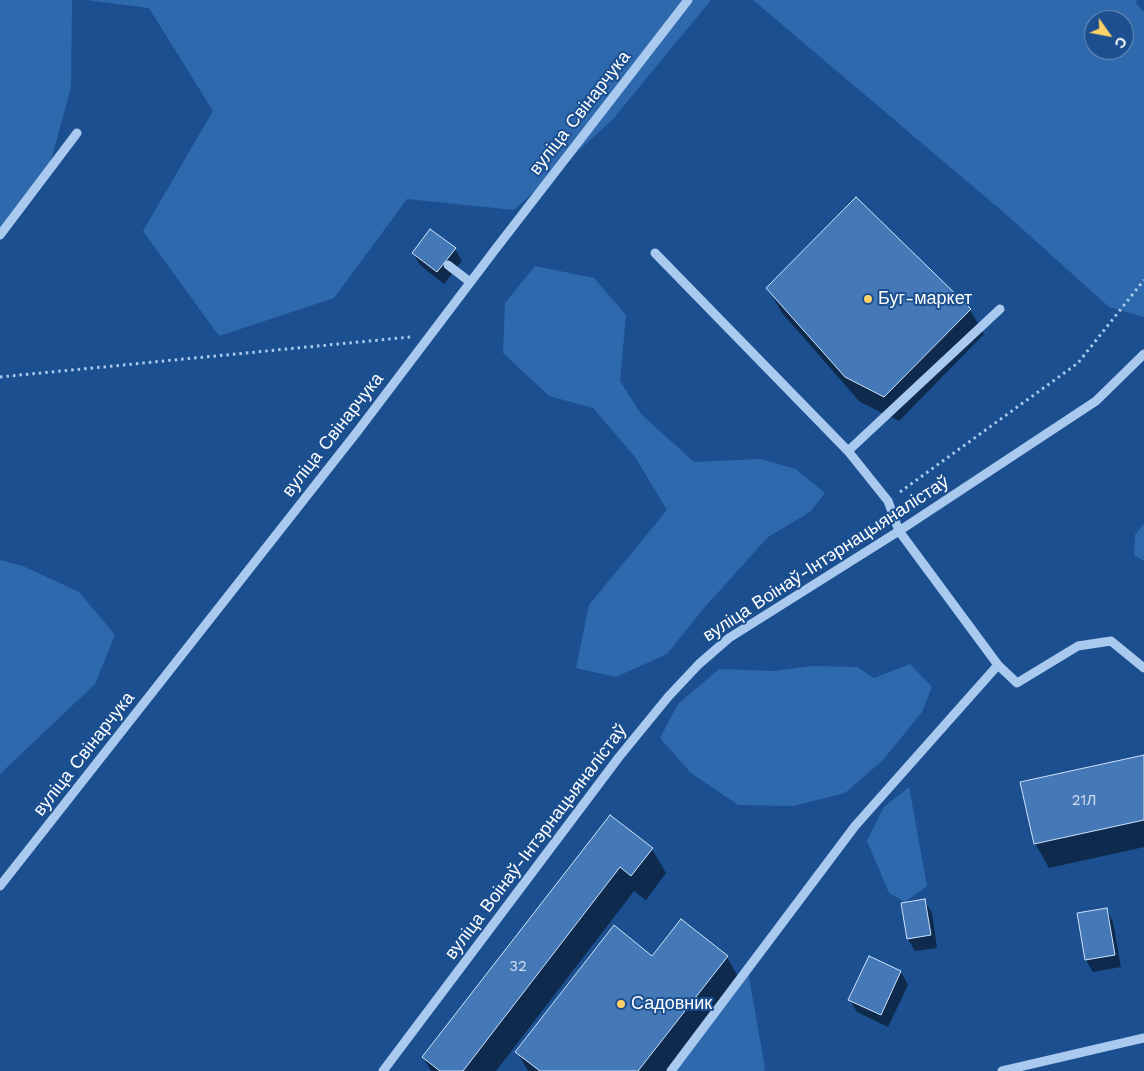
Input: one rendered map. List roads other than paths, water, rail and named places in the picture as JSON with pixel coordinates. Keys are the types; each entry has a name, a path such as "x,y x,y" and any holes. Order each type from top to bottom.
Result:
{"street":[{"name":"вуліца Свінарчука","path":"0,886 357,432 470,282 688,0"},
{"path":"0,235 77,132"},
{"path":"655,253 848,451 888,501 899,531 998,665 1017,683 1078,646 1112,641 1144,668"},
{"path":"448,265 470,282"},
{"path":"848,451 1000,309"},
{"name":"вуліца Воінаў-Інтэрнацыяналістаў","path":"383,1071 619,757 668,697 699,664 729,638 899,531 1096,401 1144,354"},
{"path":"671,1071 855,826 998,665"},
{"path":"1002,1071 1144,1038"}],"place":[{"name":"Буг-маркет","path":"868,299"},
{"name":"Садовник","path":"621,1004"}]}
